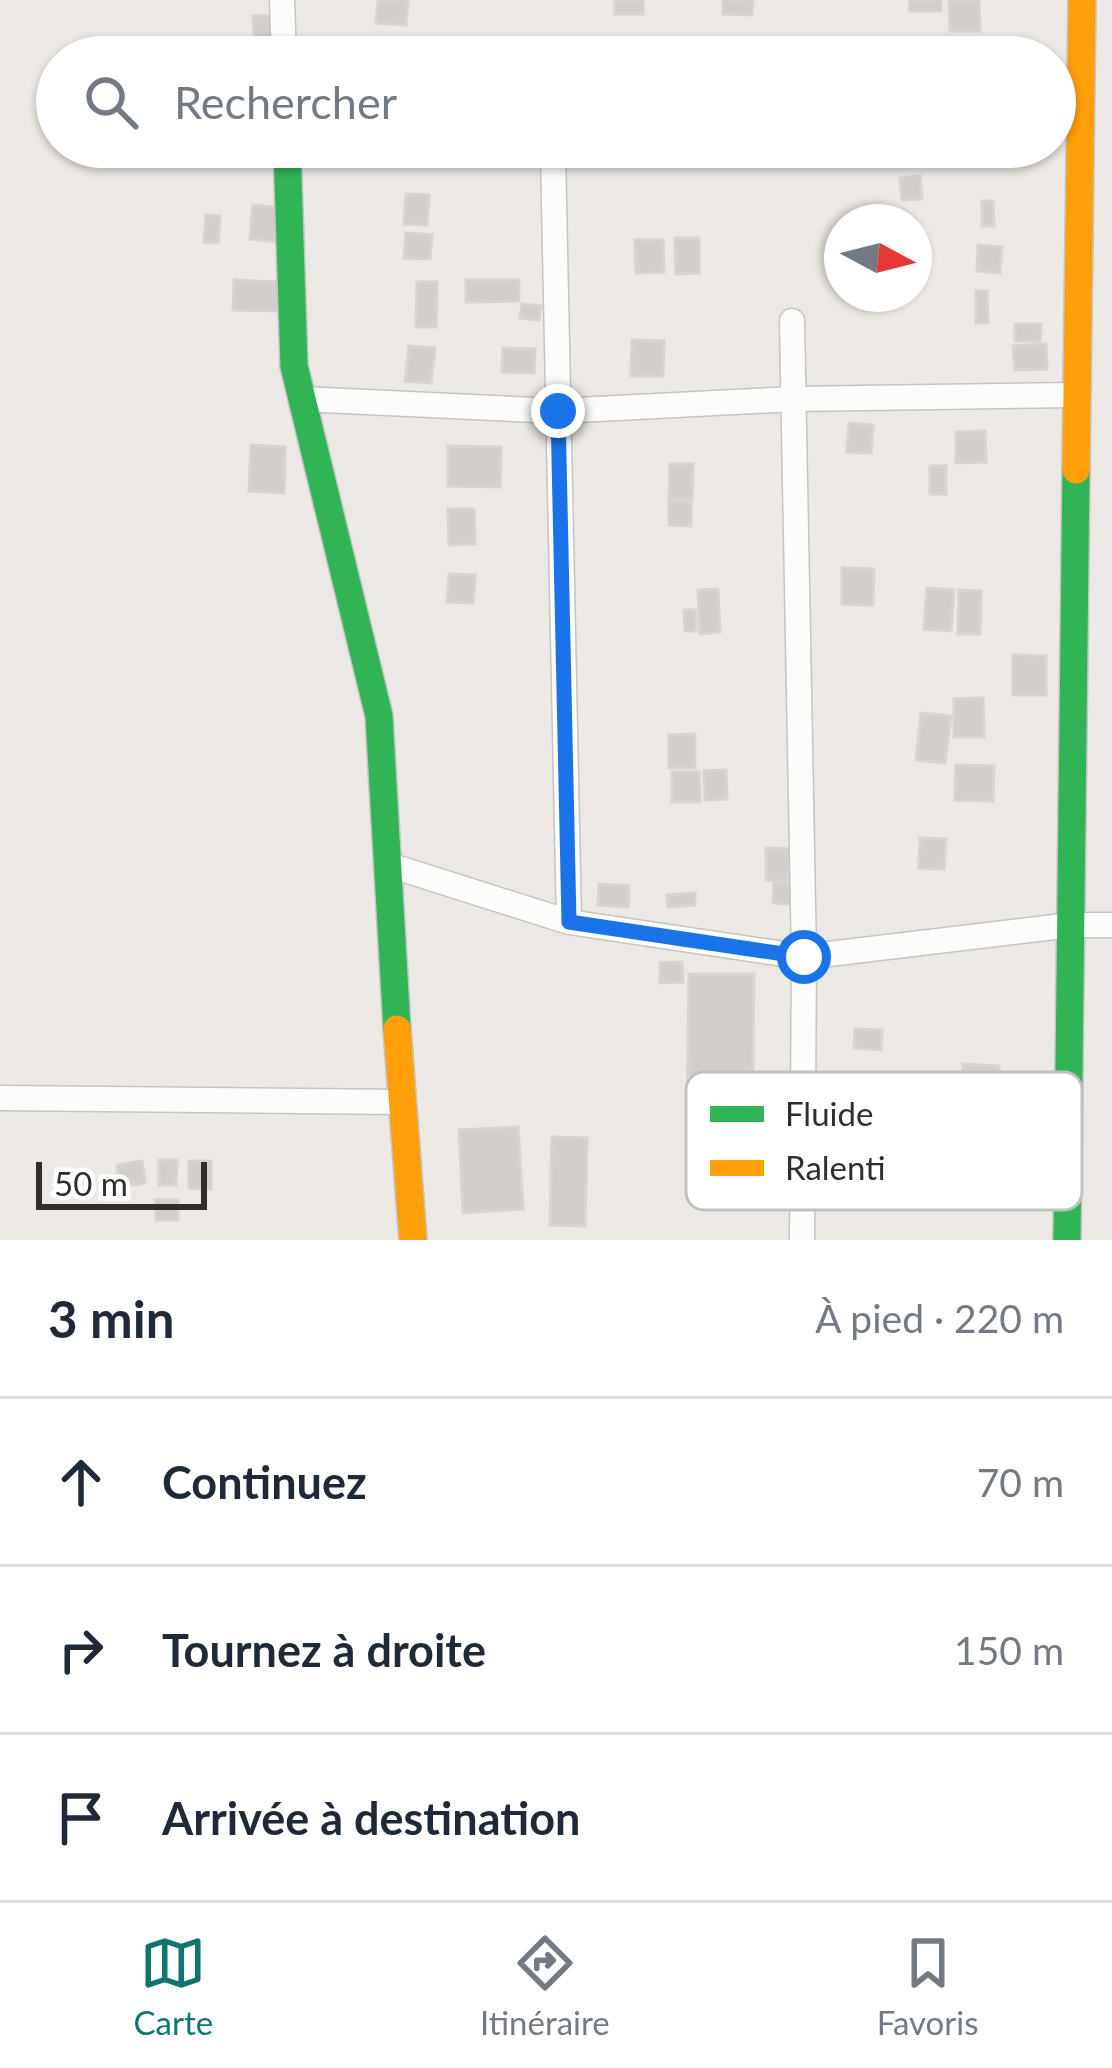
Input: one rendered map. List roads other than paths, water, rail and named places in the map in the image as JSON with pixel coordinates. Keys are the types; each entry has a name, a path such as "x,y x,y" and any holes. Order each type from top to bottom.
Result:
{"street":[{"path":"282,0 283,36"},
{"path":"1069,1072 1082,0"},
{"path":"288,168 294,366 379,716 413,1240"},
{"path":"553,168 569,922"},
{"path":"792,321 803,1072"},
{"path":"302,398 558,411 794,399 1078,395"},
{"path":"386,864 569,922 804,957 1071,925 1112,925"},
{"path":"0,1098 401,1102"},
{"path":"802,1210 802,1240"},
{"path":"1067,1210 1067,1240"}]}
